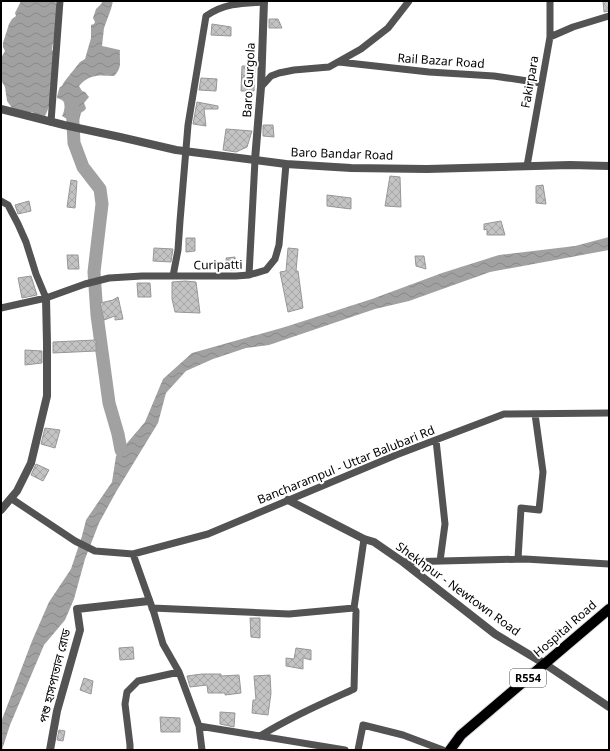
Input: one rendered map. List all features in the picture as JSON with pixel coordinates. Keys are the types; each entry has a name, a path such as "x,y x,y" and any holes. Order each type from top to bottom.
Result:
{"main road":[{"name":"Hospital Road","path":"450,750 461,735 609,609"}],"street":[{"path":"51,122 60,1"},
{"path":"261,87 272,76 280,72 329,67 339,62 361,49 388,28 409,1"},
{"name":"Fakirpara","path":"527,166 550,37 550,1"},
{"path":"173,276 178,250 188,124 206,16 215,10 238,4 264,2"},
{"name":"Baro Gurgola","path":"255,160 261,87 264,2"},
{"path":"550,37 573,27 609,16"},
{"name":"Rail Bazar Road","path":"339,62 430,72 494,76 541,83"},
{"name":"Baro Bandar Road","path":"1,109 51,122 186,152 286,164 359,168 427,169 570,165 609,166"},
{"path":"249,275 255,160"},
{"name":"Curipatti","path":"1,308 46,298 85,284 109,278 142,276 236,276 249,275 266,270 275,259 279,245 286,164"},
{"path":"1,201 8,205 18,224 28,247 36,274 46,298 47,343 46,396 31,464 12,499 1,510"},
{"name":"Bancharampul - Uttar Balubari Rd","path":"12,499 75,541 95,551 133,554 208,534 396,455 504,414 609,413"},
{"path":"518,559 521,508 539,510 543,472 535,414"},
{"path":"436,440 445,524 440,561"},
{"name":"Shekhpur - Newtown Road","path":"288,500 364,539 374,542 403,562 495,634 545,664 609,707"},
{"path":"260,736 305,711 354,689 356,611 354,608 364,539"},
{"path":"133,554 163,644 179,672 199,726 202,750"},
{"path":"403,562 518,559 609,564"},
{"path":"151,605 289,614 354,608"},
{"name":"পশু হাসপাতাল রোড","path":"50,750 57,710 80,630 77,609 151,605"},
{"path":"130,750 126,704 127,692 138,681 179,672"},
{"path":"358,750 363,725 403,735 443,750"},
{"path":"199,726 345,750"}],"water":[{"path":"21,1 55,1 57,5 55,43 53,43 52,50 55,52 52,85 50,103 45,116 37,115 32,112 23,112 12,108 7,101 5,87 1,80 1,58 5,51 3,43 9,24 16,16 15,13"},
{"path":"102,1 113,1 104,28 102,46 120,50 120,67 114,76 91,77 79,86 89,97 84,103 86,108 81,113 78,122 71,120 72,118 67,119 62,116 64,111 64,102 57,98 57,96 60,87 80,62 85,59 91,38 91,25 95,22 93,18 96,9"},
{"path":"609,237 609,250 490,272 409,301 375,309 269,345 246,348 213,359 186,371 166,393 158,423 99,523 85,559 74,599 65,620 44,645 1,750 1,722 32,641 49,602 71,569 86,520 112,482 116,456 145,422 163,379 192,353 285,327 372,299 442,273 499,255 575,246"}],"building":[{"path":"603,1 609,1 609,11 604,12"},
{"path":"269,19 278,19 282,28 269,28"},
{"path":"212,24 231,27 231,36 211,35"},
{"path":"242,66 255,66 254,91 241,91"},
{"path":"201,78 217,79 216,91 199,90"},
{"path":"197,102 218,106 218,109 204,109 206,126 193,124"},
{"path":"263,125 273,125 274,137 263,136"},
{"path":"226,129 252,131 247,147 236,152 223,150"},
{"path":"390,176 400,177 401,207 385,206"},
{"path":"71,180 77,181 75,208 67,207"},
{"path":"543,185 546,204 536,203 536,186"},
{"path":"327,195 351,198 351,209 327,206"},
{"path":"29,201 31,211 18,214 15,205"},
{"path":"501,221 505,235 487,235 487,229 484,230 484,224"},
{"path":"186,238 195,238 195,251 186,252"},
{"path":"154,248 173,249 171,262 153,261"},
{"path":"288,248 298,249 296,271 298,271 303,308 288,312 280,272 286,271"},
{"path":"67,255 78,255 79,269 68,269"},
{"path":"415,256 424,256 426,269 416,266"},
{"path":"235,257 236,270 227,270 226,258"},
{"path":"31,276 37,295 22,298 18,278"},
{"path":"172,282 196,282 200,313 175,312 172,299"},
{"path":"137,283 150,283 151,297 138,297"},
{"path":"118,297 123,319 115,320 115,316 104,320 100,303 113,300"},
{"path":"96,340 96,351 53,353 53,342"},
{"path":"25,350 42,351 42,363 25,365"},
{"path":"45,428 60,430 55,448 41,444"},
{"path":"36,464 49,470 43,481 31,475"},
{"path":"250,618 260,618 260,638 251,637"},
{"path":"133,647 134,659 120,660 119,648"},
{"path":"296,648 311,650 311,660 303,658 303,669 286,666 286,658 294,659"},
{"path":"221,674 221,676 239,675 241,693 225,695 225,693 208,693 207,685 190,687 187,676"},
{"path":"270,675 271,693 268,715 252,713 253,700 256,700 254,676"},
{"path":"84,678 93,681 91,694 80,690"},
{"path":"220,712 235,713 234,727 220,724"},
{"path":"160,717 180,718 180,732 161,732"},
{"path":"59,730 65,731 63,741 57,740"}],"waterway":[{"path":"72,104 74,143 83,167 100,189 102,204 94,272 97,315 109,403 121,450"}]}
